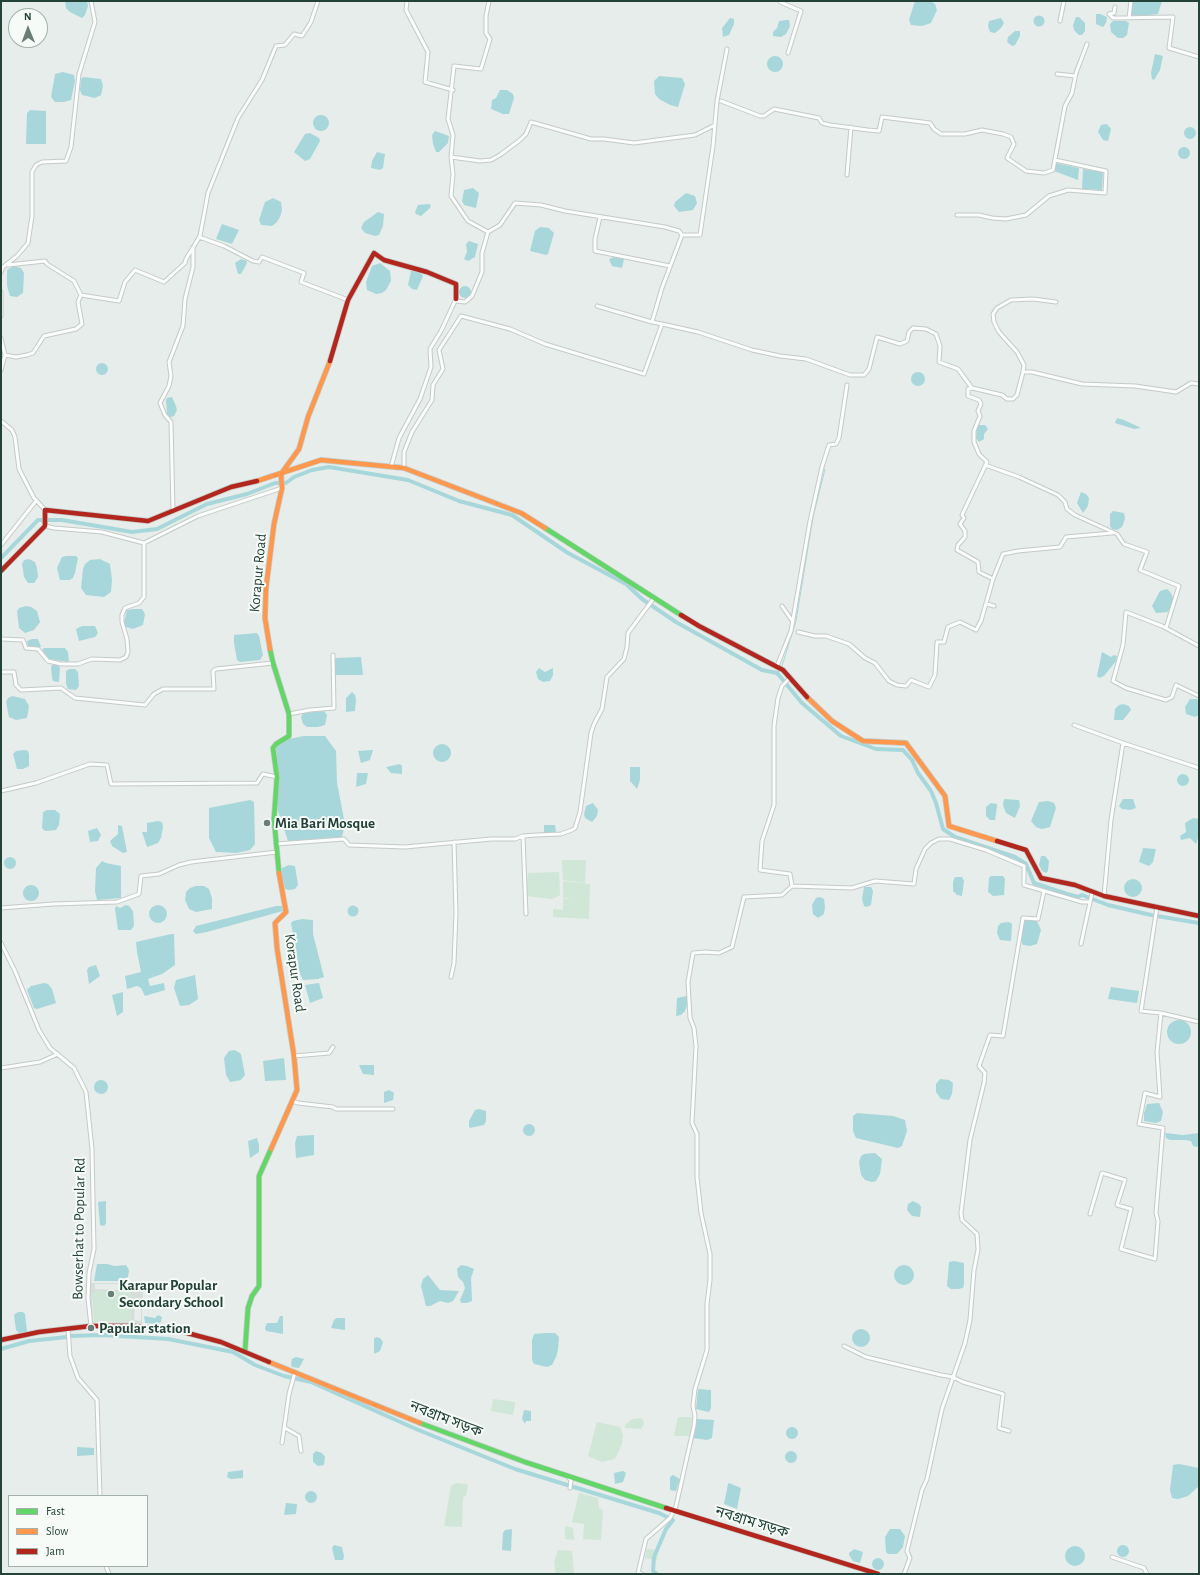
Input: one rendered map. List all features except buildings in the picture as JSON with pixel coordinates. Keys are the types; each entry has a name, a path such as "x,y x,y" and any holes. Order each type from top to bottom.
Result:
{"street":[{"path":"1,272 3,267 6,266 28,243 32,216 32,172 34,168 42,162 66,161 71,147 79,74 95,22 91,1"},
{"path":"81,295 119,301 125,282 135,270 164,282 185,263 200,237 208,194 238,118 260,83 272,60 276,46 285,44 294,34 302,36 311,22 318,1"},
{"path":"407,1 406,10 428,52 425,82 453,90"},
{"path":"488,232 468,221 451,196 453,174 450,157 453,135 448,119 453,90 454,66 480,69 490,39 486,33 486,16 489,1"},
{"path":"779,1 801,11 788,54"},
{"path":"1060,21 1064,1"},
{"path":"1129,18 1131,1"},
{"path":"1115,7 1114,13 1109,14 1113,18 1173,17 1169,48 1199,56"},
{"path":"721,101 760,116 764,116 774,110 819,118 822,123 879,131 882,117 930,123 934,129 941,134 989,131 1010,137 1014,144 1008,158 1026,171 1037,173 1053,170 1065,106 1072,93 1075,76 1087,44"},
{"path":"456,299 456,301 465,302 472,296 482,272 482,253 488,232 500,225 515,203 541,205 565,211 665,227 679,231 682,235 700,235 717,100 727,49"},
{"path":"1057,74 1075,76"},
{"path":"450,157 480,161 490,160 505,152 520,140 526,134 530,122 591,139 604,138 634,143 695,135 715,124"},
{"path":"847,175 851,127"},
{"path":"957,215 979,215 1006,219 1026,215 1049,196 1068,190 1105,193 1106,171 1055,160"},
{"path":"600,217 595,239 595,251 670,266"},
{"path":"652,322 670,266 682,235"},
{"path":"200,237 224,246 253,261 259,262 262,257 304,273 301,282 348,300"},
{"path":"173,511 171,422 160,403 169,386 171,376 169,362 183,326 185,299 193,267 194,246"},
{"path":"45,526 102,532 144,543 198,516 282,486 281,474 299,449 308,417 336,345 348,300 374,253 384,260 427,272 456,284 456,299 441,331 430,349 431,367 420,399 399,438 391,467"},
{"path":"5,355 16,357 33,353 44,336 76,330 82,324 78,302 81,295 74,281 47,264 45,261 6,266"},
{"path":"1,292 1,316"},
{"path":"597,306 652,322 698,332 752,350 780,356 806,359 850,375 864,374 869,369 877,337 900,344 907,342 909,332 913,328 926,329 936,334 939,341 940,362 958,369 972,388 1002,395 1007,399 1013,399 1017,395 1024,365 1017,352 996,327 993,314 997,308 1011,300 1033,299 1056,302"},
{"path":"404,468 404,452 412,432 432,400 433,385 443,369 439,350 461,316 510,329 545,344 644,374 662,324"},
{"path":"1,338 5,355 1,370"},
{"path":"1023,372 1043,373 1082,384 1135,386 1176,392 1191,383 1199,384"},
{"path":"776,666 786,646 793,622 810,521 822,467 830,445 836,444 839,438 847,384"},
{"path":"972,388 968,389 968,396 979,400 981,404 978,411 980,416 973,437 979,454 987,462 962,515 964,518 960,524 965,532 965,537 958,545 957,550 978,562 979,572 993,579"},
{"path":"1,421 12,430 15,437 18,469 36,501 45,511 45,526 1,571"},
{"path":"45,511 148,521 231,487 246,485 321,460 404,468 522,513 653,600 783,670 789,679 832,721 863,741 906,743 944,796 949,826 1026,850 1041,878 1076,885 1104,896 1199,916"},
{"path":"985,465 1019,477 1058,495 1065,502 1067,509 1075,515 1117,534 1124,544 1147,552 1140,570 1179,586 1166,628"},
{"name":"Korapur Road","path":"245,1351 248,1308 259,1286 259,1176 297,1090 294,1056 277,948 275,923 286,912 279,878 274,819 277,777 273,748 276,744 289,736 289,714 273,663 265,618 266,588 274,524 282,486"},
{"path":"1,545 36,501"},
{"path":"798,632 814,636 826,636 849,644 865,658 875,663 889,681 897,685 906,686 911,680 929,688 935,675 937,642 944,642 948,627 960,622 976,630 987,604 993,579 1003,554 1018,550 1060,547 1066,537 1113,532"},
{"path":"1,639 23,640 26,648 38,649 48,661 61,664 78,664 92,659 120,660 126,657 128,652 127,639 122,622 122,615 125,608 139,603 144,597 144,543"},
{"path":"276,844 344,839 349,845 405,847 561,834 575,828 584,791 591,733 602,709 607,676 624,659 628,647 628,633 653,600"},
{"path":"987,604 994,606"},
{"path":"782,606 793,622"},
{"path":"1199,646 1166,628 1126,612 1123,645 1113,681 1126,688 1166,700 1172,697 1176,686 1199,696"},
{"path":"289,714 334,708 333,655"},
{"path":"1,672 14,672 16,684 21,690 61,688 75,698 144,706 154,694 163,689 214,689 213,671 216,669 273,663"},
{"path":"789,679 782,686 778,698 774,726 774,805 762,841 760,870 790,874 792,886"},
{"path":"1074,725 1199,768"},
{"path":"1104,896 1111,820 1123,743"},
{"path":"1,791 36,783 90,764 106,765 111,784 257,784 263,774 277,777"},
{"path":"523,836 526,914"},
{"path":"642,1574 638,1573 646,1539 670,1518 684,1479 694,1426 695,1416 693,1406 695,1389 707,1350 707,1304 710,1272 708,1240 701,1213 697,1177 697,1134 692,1123 696,1046 694,1028 689,1010 688,982 693,953 719,953 732,946 744,897 782,895 792,886 852,888 875,881 914,884 916,869 925,849 938,839 950,839 986,850 1024,866 1024,885 1082,902 1089,902"},
{"path":"451,977 454,963 456,913 454,842"},
{"path":"1,908 53,904 117,902 139,894 141,876 159,874 179,865 191,862 277,852"},
{"path":"904,1574 910,1558 907,1551 922,1490 927,1479 936,1430 968,1331 978,1250 977,1234 962,1220 961,1213 970,1140 984,1083 985,1073 979,1066 990,1035 1003,1036 1023,918 1038,919 1044,891"},
{"path":"1082,944 1092,892"},
{"path":"1157,907 1141,1010 1199,1022"},
{"name":"Bowserhat to Popular Rd","path":"1,943 15,971 39,1030 50,1048 74,1068 86,1092 90,1118 92,1149 94,1249 88,1298 91,1326"},
{"path":"1090,1214 1102,1173 1126,1180 1117,1205 1131,1209 1121,1249 1155,1259 1158,1220 1156,1212 1163,1128 1139,1124 1145,1093 1160,1097 1157,1052 1161,1013"},
{"path":"294,1056 329,1053 333,1047"},
{"path":"1,1068 40,1062 58,1054"},
{"path":"292,1101 333,1107 336,1109 393,1109"},
{"name":"নবগ্রাম সড়ক","path":"1,1340 39,1332 91,1326 134,1326 176,1330 221,1342 413,1420 564,1474 878,1574"},
{"path":"68,1329 70,1356 78,1378 97,1400 100,1495"},
{"path":"844,1346 866,1357 940,1375 953,1376 963,1382 1003,1394 999,1428 1009,1431"},
{"path":"282,1443 295,1371"},
{"path":"285,1428 299,1436 301,1451"},
{"path":"564,1474 571,1480 570,1488"},
{"path":"1112,1557 1144,1568 1147,1574"}],"shaded area":[{"path":"90,1283 143,1283 142,1323 96,1323 92,1323","holes":["95,1284 121,1284 121,1290 95,1289","131,1293 131,1321 96,1323 93,1321 92,1295","135,1301 141,1302 141,1321 134,1320"]}],"green space":[{"path":"562,860 586,860 585,883 563,880"},
{"path":"559,872 559,896 552,899 526,896 528,873"},
{"path":"563,881 590,884 589,919 553,917 553,909 563,910 563,899 573,899 563,898"},
{"path":"95,1291 130,1292 133,1297 131,1321 94,1322 92,1294"},
{"path":"493,1399 515,1402 513,1415 491,1411"},
{"path":"678,1417 692,1417 690,1436 674,1436"},
{"path":"642,1418 644,1424 641,1429 625,1428 625,1425 632,1419"},
{"path":"597,1422 620,1427 623,1435 622,1444 615,1459 602,1462 588,1456"},
{"path":"456,1483 468,1484 466,1496 463,1497 462,1527 444,1526 451,1486"},
{"path":"579,1493 598,1498 599,1508 603,1511 601,1540 583,1539 584,1524 572,1522"},
{"path":"565,1526 573,1528 574,1540 565,1539"},
{"path":"646,1549 658,1550 657,1560 645,1558"},
{"path":"558,1550 572,1551 574,1574 556,1574 554,1562"}],"water":[{"path":"65,1 87,1 88,6 85,15 82,18 70,12 66,8"},
{"path":"915,1 931,1 935,4 937,10 931,23 922,26 911,25 909,20"},
{"path":"1132,1 1162,1 1158,14 1132,15"},
{"path":"1096,14 1107,17 1106,23 1103,27 1096,24"},
{"path":"1039,15 1043,17 1045,21 1043,25 1039,27 1035,25 1033,21 1035,17"},
{"path":"1076,17 1079,17 1085,23 1085,31 1082,35 1079,35 1074,30 1073,25"},
{"path":"730,18 734,19 734,24 729,35 723,37 722,28"},
{"path":"1001,18 1004,23 1001,28 995,33 990,32 988,26 989,21"},
{"path":"789,20 790,26 786,34 781,37 773,36 773,32 777,28 779,21"},
{"path":"1113,21 1126,21 1129,23 1127,35 1123,38 1118,38 1111,32 1110,24"},
{"path":"1015,31 1020,31 1020,36 1015,45 1012,46 1007,42 1008,37"},
{"path":"1155,54 1163,56 1160,70 1154,80 1152,79 1151,73"},
{"path":"772,56 778,56 783,61 781,70 778,72 772,72 767,67 767,61"},
{"path":"63,72 74,75 75,81 71,100 55,102 51,97 55,74"},
{"path":"659,76 682,78 685,84 678,107 670,105 659,99 655,94 654,81"},
{"path":"83,77 101,79 103,86 101,95 95,98 82,95 80,90 81,79"},
{"path":"500,90 507,90 513,94 514,98 509,114 503,114 491,109 492,100 496,98"},
{"path":"30,110 46,111 46,144 26,144 27,113"},
{"path":"321,115 328,120 329,123 324,130 321,131 314,126 313,123 318,116"},
{"path":"1107,124 1111,129 1108,141 1103,140 1098,132 1101,125"},
{"path":"1190,127 1194,129 1196,133 1194,137 1190,139 1186,137 1184,133 1186,129"},
{"path":"435,131 449,136 448,143 439,152 436,152 433,144 432,135"},
{"path":"310,133 319,138 320,141 310,159 305,161 294,152 305,134"},
{"path":"1182,147 1186,147 1190,153 1186,159 1182,159 1178,155 1178,151"},
{"path":"377,152 385,154 383,168 380,170 371,168 372,161"},
{"path":"1056,163 1079,168 1078,180 1054,171"},
{"path":"1083,169 1103,172 1102,190 1082,189"},
{"path":"473,188 479,193 476,208 464,205 462,201 464,190"},
{"path":"686,193 695,196 697,203 693,210 679,212 674,206 675,202"},
{"path":"273,198 281,202 282,210 280,217 272,226 261,225 259,220 265,202"},
{"path":"418,205 431,205 430,208 421,216 416,214 415,212"},
{"path":"378,212 384,214 383,226 379,235 375,236 365,233 361,228 364,222"},
{"path":"222,224 239,230 232,244 216,239"},
{"path":"540,227 549,228 554,233 548,254 546,255 530,251 535,231"},
{"path":"469,241 478,244 475,257 468,261 464,259 467,252 466,244"},
{"path":"614,257 624,259 622,268 612,266 609,259"},
{"path":"241,259 247,261 247,263 241,274 238,274 235,263"},
{"path":"380,263 390,271 391,281 386,290 382,293 376,294 367,290 366,282 372,266"},
{"path":"14,266 21,268 24,273 23,293 17,297 10,296 7,286 7,270"},
{"path":"411,271 419,271 423,276 417,290 412,289 408,285"},
{"path":"465,286 469,288 471,292 469,296 465,298 461,296 459,292 461,288"},
{"path":"100,363 104,363 108,369 104,375 100,375 96,371 96,367"},
{"path":"918,372 923,374 925,379 923,384 918,386 913,384 911,379 913,374"},
{"path":"172,397 177,410 174,416 168,417 166,400 167,398"},
{"path":"1117,418 1141,428 1134,429 1115,423"},
{"path":"979,425 985,425 988,429 984,434 984,439 979,442 976,438 977,428"},
{"path":"1081,492 1086,494 1089,498 1088,506 1083,513 1077,503"},
{"path":"1113,511 1124,513 1125,519 1122,527 1117,530 1112,529 1110,526 1110,514"},
{"path":"76,556 78,558 75,573 73,578 70,580 60,580 57,568 62,557"},
{"path":"29,559 35,562 37,568 38,577 34,583 28,583 24,577 22,564 24,560"},
{"path":"100,559 110,564 112,580 111,592 104,597 86,595 81,588 83,569 85,564 90,560"},
{"path":"1167,589 1173,598 1171,607 1168,612 1156,613 1152,606 1160,591"},
{"path":"26,606 37,611 40,622 34,630 25,633 19,628 17,611 19,608"},
{"path":"142,609 145,614 143,625 133,629 126,627 124,623 127,610"},
{"path":"82,626 95,626 98,633 95,637 79,641 76,629"},
{"path":"257,633 263,655 260,660 240,662 237,660 234,635"},
{"path":"38,639 41,647 28,647 27,641"},
{"path":"44,648 65,648 68,652 69,662 49,659 42,650"},
{"path":"1102,652 1111,657 1114,655 1117,656 1116,661 1104,676 1099,678 1097,676"},
{"path":"361,657 363,675 335,675 335,658"},
{"path":"54,663 60,668 59,682 53,681 52,678 51,667"},
{"path":"539,668 545,672 553,668 553,675 550,681 543,682 538,679 536,672"},
{"path":"75,669 78,672 79,686 76,690 68,689 66,684 66,671"},
{"path":"352,692 355,695 356,700 355,711 346,712 346,698"},
{"path":"12,696 25,699 29,706 27,718 16,720 9,717 6,702 8,698"},
{"path":"1190,699 1197,699 1199,702 1199,715 1195,717 1186,714 1185,707"},
{"path":"1123,704 1129,706 1131,710 1123,720 1114,720 1115,709 1119,705"},
{"path":"324,711 327,715 325,725 318,727 307,727 303,724 301,717 303,713"},
{"path":"304,736 325,736 336,751 337,783 345,824 342,837 288,841 278,811 276,747 284,740"},
{"path":"438,744 446,744 451,749 449,760 446,762 438,762 433,757 433,749"},
{"path":"373,750 370,760 361,763 358,751"},
{"path":"16,751 28,751 29,754 29,766 23,769 17,769 13,754"},
{"path":"400,764 402,766 402,774 391,773 386,767"},
{"path":"630,767 640,767 640,780 637,789 630,781"},
{"path":"357,773 368,773 366,784 356,787"},
{"path":"1181,774 1185,774 1189,780 1185,786 1181,786 1177,782 1177,778"},
{"path":"1004,799 1019,800 1020,806 1015,818 1006,813 1003,805"},
{"path":"1123,799 1133,799 1136,808 1130,810 1122,809 1119,806"},
{"path":"250,800 254,802 255,844 250,850 237,853 216,852 209,838 209,808"},
{"path":"1048,801 1054,803 1056,808 1050,827 1042,829 1036,827 1031,821 1039,802"},
{"path":"593,803 598,810 597,816 592,822 585,818 584,814 586,806"},
{"path":"991,803 997,804 995,820 990,820 986,816 986,807"},
{"path":"47,810 55,810 60,814 59,825 56,830 45,831 42,828 43,812"},
{"path":"1193,818 1199,819 1199,835 1196,844 1190,838 1181,840 1180,836 1186,832 1185,823"},
{"path":"158,821 162,822 163,827 161,838 158,843 147,847 142,832 147,832 147,823"},
{"path":"118,825 122,826 127,852 123,853 112,846 110,841 118,834"},
{"path":"544,825 555,825 556,832 544,833"},
{"path":"97,828 101,835 98,841 90,842 88,831"},
{"path":"1143,848 1156,849 1153,862 1149,866 1139,862"},
{"path":"1041,856 1045,856 1049,861 1048,871 1046,873 1042,871 1039,865"},
{"path":"10,857 14,859 16,863 14,867 10,869 6,867 4,863 6,859"},
{"path":"102,861 121,866 121,898 97,900 95,891 96,868"},
{"path":"289,865 295,866 298,885 295,889 289,890 285,889 281,873 282,868"},
{"path":"991,876 1003,876 1005,879 1004,895 993,896 988,892 989,878"},
{"path":"955,877 962,877 964,881 962,896 957,895 953,891 953,882"},
{"path":"1129,879 1137,879 1142,884 1140,895 1137,897 1129,897 1124,892 1124,884"},
{"path":"31,885 37,887 39,893 37,899 31,901 25,899 23,893 25,887"},
{"path":"204,886 209,889 212,898 212,909 196,912 189,909 185,900 186,892 190,888"},
{"path":"864,887 871,887 873,891 871,905 867,907 864,906 862,899"},
{"path":"820,897 824,899 825,907 824,914 818,918 813,914 812,905 816,898"},
{"path":"126,905 133,911 134,926 131,930 118,930 115,909 116,906 120,908"},
{"path":"158,905 162,906 166,910 166,918 162,922 158,923 154,922 150,918 149,914 150,910 154,906"},
{"path":"353,905 357,907 359,911 357,915 353,917 349,915 347,911 349,907"},
{"path":"276,906 282,906 283,911 207,932 196,934 193,931 196,926"},
{"path":"302,919 313,920 313,934 324,977 318,979 303,980 300,974 291,923"},
{"path":"1027,919 1037,921 1041,930 1037,944 1030,946 1023,945 1021,941 1024,922"},
{"path":"1009,922 1012,924 1011,941 1000,940 997,933 998,926 1001,923"},
{"path":"174,934 175,965 162,974 148,979 150,986 164,983 165,990 145,996 141,988 137,986 127,989 125,976 141,972 136,942"},
{"path":"96,965 100,976 89,984 87,970 89,967"},
{"path":"195,975 198,999 189,1005 180,1006 174,988 176,980"},
{"path":"44,983 48,984 52,989 56,1003 37,1009 34,1008 27,990 31,986"},
{"path":"319,983 323,998 310,1003 305,985"},
{"path":"1111,987 1139,991 1137,1003 1108,999"},
{"path":"123,992 123,1012 117,1016 112,995"},
{"path":"687,996 689,999 685,1011 681,1015 676,1016 677,998"},
{"path":"1179,1020 1187,1024 1191,1032 1187,1040 1179,1044 1171,1040 1167,1032 1171,1024"},
{"path":"235,1050 241,1054 245,1075 241,1080 230,1082 226,1075 224,1058 229,1051"},
{"path":"284,1058 286,1080 265,1081 263,1061"},
{"path":"359,1065 374,1065 374,1075 363,1074"},
{"path":"940,1079 949,1080 953,1083 952,1094 949,1100 941,1099 936,1092 936,1084"},
{"path":"101,1080 106,1082 108,1087 106,1092 101,1094 96,1092 94,1087 96,1082"},
{"path":"389,1090 394,1093 393,1100 384,1103 384,1092"},
{"path":"1159,1103 1163,1112 1161,1121 1156,1123 1144,1121 1144,1113 1147,1104"},
{"path":"479,1109 486,1111 486,1121 484,1125 470,1128 469,1121 475,1110"},
{"path":"857,1113 893,1116 905,1120 907,1131 902,1146 898,1148 856,1138 853,1131 853,1116"},
{"path":"527,1124 531,1124 535,1130 531,1136 527,1136 523,1132 523,1128"},
{"path":"1165,1133 1183,1135 1199,1133 1199,1145 1197,1147 1193,1146 1191,1141 1170,1140 1166,1138"},
{"path":"314,1135 314,1155 296,1158 295,1143 297,1136"},
{"path":"257,1138 259,1152 250,1158 248,1141"},
{"path":"875,1153 882,1159 880,1174 876,1181 872,1182 865,1180 861,1175 859,1162 861,1156 864,1154"},
{"path":"106,1201 106,1223 104,1226 100,1225 98,1202"},
{"path":"913,1201 921,1207 920,1217 912,1216 907,1210 908,1204"},
{"path":"954,1261 964,1263 963,1288 951,1289 947,1286 949,1262"},
{"path":"97,1264 115,1266 126,1265 129,1270 128,1277 119,1281 94,1281"},
{"path":"461,1265 474,1269 471,1278 472,1301 467,1303 461,1303 460,1300 465,1288 463,1282 458,1277 457,1269"},
{"path":"904,1265 911,1268 914,1275 911,1282 904,1285 897,1282 894,1275 897,1268"},
{"path":"428,1275 440,1290 459,1291 453,1301 448,1303 440,1301 430,1306 426,1306 421,1286 423,1279"},
{"path":"18,1312 23,1312 25,1314 27,1331 25,1332 19,1333 16,1330 14,1315"},
{"path":"158,1315 162,1317 161,1322 157,1324 145,1323 144,1316 155,1318"},
{"path":"280,1316 283,1316 283,1334 266,1331 265,1328 267,1323 277,1323"},
{"path":"337,1318 345,1318 345,1330 331,1328 334,1320"},
{"path":"861,1329 865,1330 869,1334 869,1342 865,1346 861,1347 857,1346 853,1342 852,1338 853,1334 857,1330"},
{"path":"555,1333 559,1337 556,1357 552,1365 547,1367 534,1364 532,1360 532,1340 534,1334"},
{"path":"376,1337 380,1338 383,1342 380,1351 374,1354 374,1339"},
{"path":"296,1357 304,1359 299,1368 292,1367 291,1364 292,1359"},
{"path":"698,1389 711,1390 711,1408 709,1412 696,1409"},
{"path":"524,1410 531,1411 531,1421 526,1421 525,1424 522,1419"},
{"path":"697,1419 714,1420 712,1438 707,1440 693,1438"},
{"path":"792,1427 796,1429 798,1433 796,1437 792,1439 788,1437 786,1433 788,1429"},
{"path":"77,1447 94,1448 94,1455 77,1456"},
{"path":"316,1451 322,1453 325,1457 324,1465 318,1466 313,1462 313,1454"},
{"path":"789,1451 793,1451 797,1457 793,1463 789,1463 785,1459 785,1455"},
{"path":"1179,1464 1199,1468 1199,1486 1188,1496 1178,1499 1172,1498 1170,1490 1173,1465"},
{"path":"243,1470 243,1478 231,1479 227,1477 228,1472"},
{"path":"623,1471 626,1473 623,1482 615,1484 614,1473"},
{"path":"673,1475 680,1479 676,1491 670,1490 670,1477"},
{"path":"729,1483 741,1488 737,1509 724,1504"},
{"path":"309,1491 313,1491 317,1497 313,1503 309,1503 305,1499 305,1495"},
{"path":"286,1503 297,1504 296,1514 284,1515"},
{"path":"512,1529 511,1551 502,1550 503,1533 505,1530"},
{"path":"890,1529 900,1529 905,1536 903,1547 897,1554 888,1554 886,1552 885,1537"},
{"path":"334,1545 342,1547 344,1556 343,1560 335,1560 332,1548"},
{"path":"1121,1545 1125,1545 1129,1551 1125,1557 1121,1557 1117,1553 1117,1549"},
{"path":"1075,1546 1082,1549 1085,1556 1082,1563 1075,1566 1068,1563 1065,1556 1068,1549"},
{"path":"854,1549 863,1552 860,1563 853,1561 849,1555 849,1553"},
{"path":"876,1558 880,1558 884,1564 880,1570 876,1570 872,1566 872,1562"}],"waterway":[{"path":"1,558 38,520 62,520 132,532 157,529 207,504 247,494 275,483 286,483 294,477 312,470 329,467 408,480 459,501 512,515 568,553 626,584 642,599 676,622 762,670 777,673 802,703 841,736 876,749 903,750 912,760 918,773 931,791 943,829 955,837 1015,857 1026,864 1034,883 1078,897 1082,895 1108,905 1151,915 1199,923"},
{"path":"782,666 796,621 813,517 825,469"},
{"path":"71,1336 102,1335 168,1339 233,1352 255,1365 284,1376 311,1382 416,1429 515,1469 659,1513 673,1520 666,1529 654,1557 653,1571 657,1574"},
{"path":"1,1349 29,1341 67,1337"}],"traffic: fast":[{"path":"545,528 681,615"},
{"path":"270,649 289,714 289,736 276,744 273,748 277,777 274,819 279,873"},
{"path":"245,1351 248,1308 252,1296 259,1286 259,1176 271,1149"},
{"path":"420,1423 525,1462 666,1508"}],"traffic: slow":[{"path":"270,649 265,618 266,588 274,524 282,488 281,474 299,449 308,417 330,361"},
{"path":"257,481 321,460 404,468 521,513 545,528"},
{"path":"807,697 832,721 863,741 906,743 945,796 949,826 997,841"},
{"path":"271,1149 297,1090 294,1056 277,948 275,923 286,912 279,873"},
{"path":"269,1362 420,1423"}],"traffic: jam":[{"path":"330,361 348,300 374,253 384,260 427,272 456,284 456,299"},
{"path":"1,571 45,526 45,510 148,521 231,487 257,481"},
{"path":"681,615 783,670 807,697"},
{"path":"997,841 1026,850 1041,878 1075,885 1104,896 1199,916"},
{"path":"1,1340 39,1332 91,1326 134,1326 176,1330 221,1342 269,1362"},
{"path":"666,1508 878,1574"}],"place":[{"name":"Mia Bari Mosque","path":"267,823"},
{"name":"Karapur Popular Secondary School","path":"111,1294"},
{"name":"Papular station","path":"91,1328"}]}
